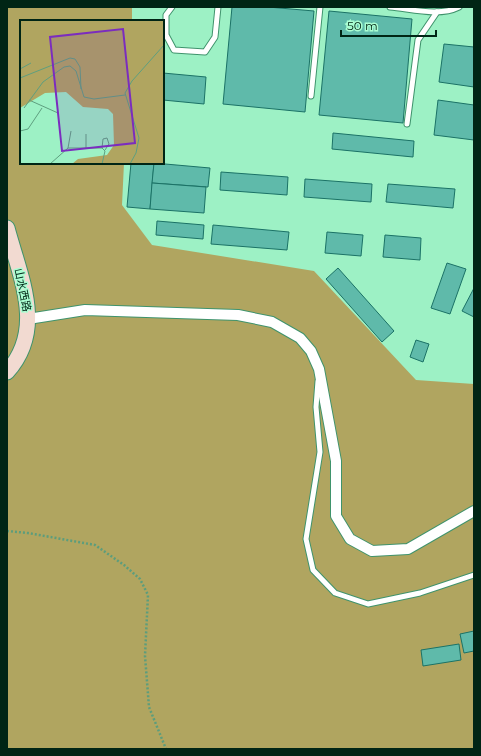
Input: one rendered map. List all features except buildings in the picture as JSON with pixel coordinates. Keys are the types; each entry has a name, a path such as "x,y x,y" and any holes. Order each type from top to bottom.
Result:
{"street":[{"name":"山水西路","path":"7,228 28,302 26,338 12,366 7,372"},
{"path":"28,319 85,310 238,316 272,322 300,338 311,351 319,369 336,461 336,516 350,539 372,551 408,548 474,511"}],"lane":[{"path":"172,7 166,15 166,35 174,50 205,52 215,37 218,7"},
{"path":"310,96 320,7"},
{"path":"390,7 437,12 460,7"},
{"path":"407,124 418,40 437,12"},
{"path":"319,369 316,407 320,452 306,539 313,570 335,593 368,604 420,593 474,575"}],"path":[{"path":"7,531 28,533 94,545 124,565 140,579 148,595 146,656 150,707 166,749"}],"shaded area":[{"path":"7,7 132,7 132,20 20,20 20,164 124,164 122,205 152,245 314,271 416,380 474,384 474,749 7,749"}]}
